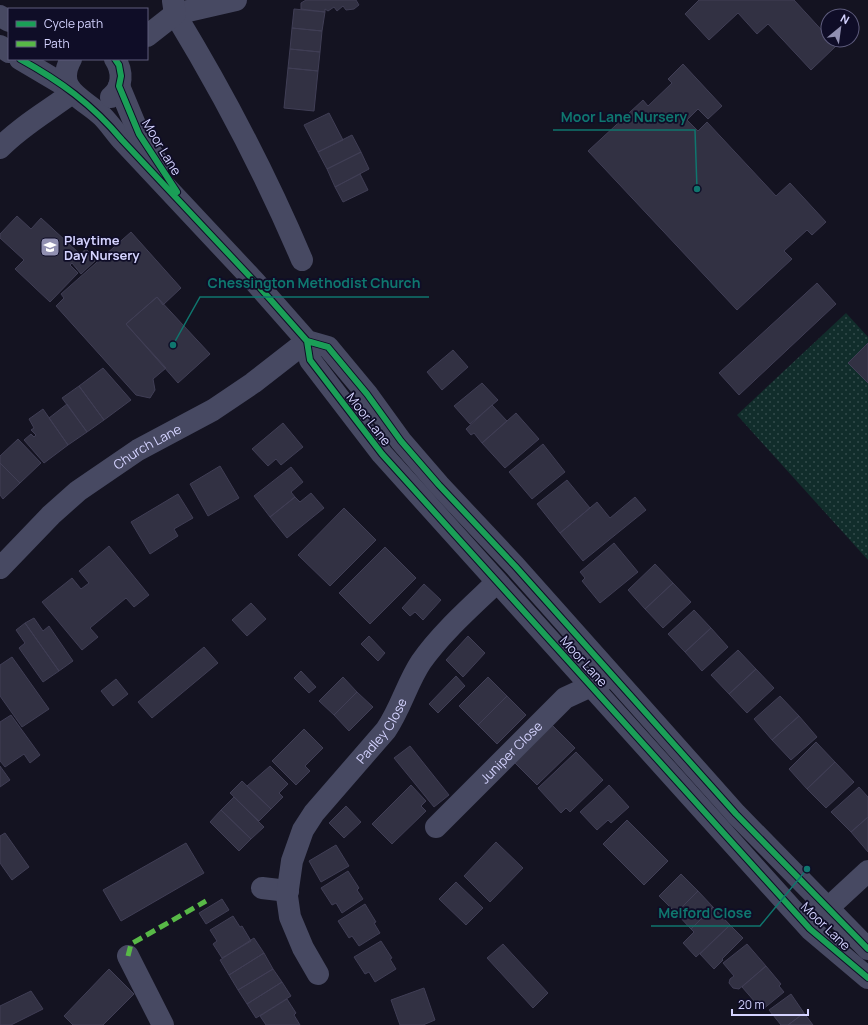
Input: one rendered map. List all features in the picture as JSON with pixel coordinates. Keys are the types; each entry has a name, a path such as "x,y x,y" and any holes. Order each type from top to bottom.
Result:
{"street":[{"path":"148,35 174,7 236,0"},
{"path":"174,7 214,78 274,198 302,260"},
{"name":"Moor Lane","path":"22,60 75,94 103,116 122,140 255,282 307,341 328,348 367,394 401,441 614,676 736,814 868,949"},
{"path":"70,60 67,67 66,78 75,94 95,103 105,101 114,95 119,86 121,76 119,66 116,60"},
{"name":"Moor Lane","path":"119,86 139,134 192,216"},
{"path":"0,148 14,133 75,94"},
{"name":"Moor Lane","path":"307,341 310,360 382,454 810,929 868,978"},
{"name":"Church Lane","path":"0,568 51,515 78,491 138,450 213,410 253,383 307,341"},
{"name":"Padley Close","path":"318,974 303,948 290,916 288,891 292,861 303,830 314,814 386,730 394,718 414,674 430,650 497,582"},
{"name":"Juniper Close","path":"436,827 565,698 591,685 614,676"},
{"path":"828,908 868,871"},
{"path":"262,888 288,891"},
{"path":"128,956 163,1025"}],"green space":[{"path":"846,313 868,337 868,560 737,415"}],"building":[{"path":"306,0 356,0 359,5 354,9 346,10 343,6 337,11 334,7 328,11 325,9 325,12 301,9 301,3"},
{"path":"699,0 794,0 820,28 820,48 834,48 811,70 768,24 757,34 738,13 709,40 685,14"},
{"path":"294,9 325,12 322,31 292,28"},
{"path":"292,28 322,31 320,52 290,49"},
{"path":"290,49 320,52 318,71 288,68"},
{"path":"683,64 722,106 708,119 698,109 687,120 698,131 707,122 776,196 790,183 826,222 812,235 807,230 784,251 792,259 737,310 588,151 643,100 648,106 672,83 668,79"},
{"path":"288,68 318,71 314,111 284,108"},
{"path":"329,113 343,140 318,152 304,125"},
{"path":"352,135 361,152 327,169 318,152"},
{"path":"361,152 369,169 335,187 327,169"},
{"path":"360,174 368,190 343,202 335,187"},
{"path":"17,216 31,229 41,218 80,254 86,249 96,260 81,274 72,263 70,265 78,273 50,302 15,269 24,260 0,238 0,234"},
{"path":"131,232 181,288 163,305 157,297 126,324 166,368 153,379 155,390 150,398 136,395 56,306 64,298 61,294"},
{"path":"817,283 836,304 739,395 719,373"},
{"path":"157,297 210,354 178,383 126,324"},
{"path":"868,343 868,383 848,363"},
{"path":"453,350 468,367 442,390 427,372"},
{"path":"103,368 131,400 104,420 79,386"},
{"path":"482,383 498,400 470,424 454,406"},
{"path":"79,386 104,420 87,432 62,398"},
{"path":"67,404 87,432 68,445 49,418"},
{"path":"492,405 507,421 482,443 474,433 471,435 466,429"},
{"path":"43,409 68,445 44,463 24,440 31,434 34,437 36,435 31,430 34,428 29,419"},
{"path":"516,413 539,439 505,468 482,443"},
{"path":"283,423 303,447 281,465 276,459 268,466 252,449"},
{"path":"18,439 41,463 20,483 0,463 0,456"},
{"path":"543,444 565,472 532,499 509,472"},
{"path":"0,463 20,483 3,499 0,495"},
{"path":"220,466 239,498 208,516 190,484"},
{"path":"291,467 303,482 291,492 295,497 270,517 254,496"},
{"path":"567,480 590,508 560,533 537,504"},
{"path":"311,493 324,508 287,538 270,517 295,497 300,502"},
{"path":"178,494 193,518 174,529 178,536 150,554 131,522"},
{"path":"635,497 646,510 583,561 560,533 597,502 610,518"},
{"path":"344,508 376,540 330,586 298,555"},
{"path":"614,543 638,572 600,603 582,581 585,578 580,572"},
{"path":"109,546 149,595 134,607 126,598 90,628 98,637 82,650 42,602 72,578 81,589 89,583 79,571"},
{"path":"385,547 416,578 370,624 339,593"},
{"path":"655,564 673,583 645,609 628,590"},
{"path":"673,583 691,602 663,628 645,609"},
{"path":"424,584 441,600 423,620 415,612 410,616 402,608"},
{"path":"251,603 266,619 247,636 232,620"},
{"path":"694,610 711,628 685,652 668,634"},
{"path":"34,618 43,631 49,626 73,661 59,671 25,623"},
{"path":"25,623 59,671 43,682 19,648 25,643 16,630"},
{"path":"711,628 728,647 702,671 685,652"},
{"path":"369,636 385,653 378,661 361,644"},
{"path":"468,636 485,653 463,677 446,660"},
{"path":"204,647 218,663 152,718 138,702"},
{"path":"738,650 756,669 729,694 711,675"},
{"path":"12,657 49,709 22,727 0,696 0,665"},
{"path":"756,669 774,688 747,713 729,694"},
{"path":"301,671 316,687 309,693 294,678"},
{"path":"456,676 465,686 438,713 429,704"},
{"path":"343,677 357,692 334,715 319,701"},
{"path":"488,677 507,696 478,725 459,706"},
{"path":"116,679 128,694 113,706 101,691"},
{"path":"357,692 373,707 349,731 334,715"},
{"path":"507,696 526,715 497,744 478,725"},
{"path":"780,696 799,716 772,740 754,719"},
{"path":"11,715 40,755 30,763 24,754 5,767 0,761 0,722"},
{"path":"799,716 817,737 791,760 772,740"},
{"path":"550,723 575,748 537,785 512,760"},
{"path":"304,729 323,748 305,766 310,771 296,785 272,761"},
{"path":"816,742 835,762 807,789 789,769"},
{"path":"410,746 449,795 434,807 394,758"},
{"path":"576,752 603,780 570,812 566,808 561,813 538,788"},
{"path":"835,762 854,782 826,808 807,789"},
{"path":"0,766 10,780 0,787"},
{"path":"270,766 288,784 279,793 283,797 271,809 247,786"},
{"path":"242,781 271,809 259,821 230,793"},
{"path":"411,785 426,801 421,806 426,811 392,844 372,824"},
{"path":"609,785 629,807 611,823 608,820 597,830 580,812"},
{"path":"859,787 868,797 868,817 851,832 831,812"},
{"path":"234,797 264,827 251,839 221,810"},
{"path":"346,806 361,822 344,838 329,823"},
{"path":"221,810 251,839 239,851 210,822"},
{"path":"868,817 868,852 851,832"},
{"path":"627,820 668,861 644,885 603,844"},
{"path":"5,833 29,867 12,880 0,863 0,836"},
{"path":"496,842 523,868 490,902 464,876"},
{"path":"186,843 204,873 121,921 103,890"},
{"path":"336,845 349,866 321,882 309,861"},
{"path":"348,871 359,888 357,890 363,899 342,913 336,903 332,905 321,888"},
{"path":"681,874 698,891 676,913 659,896"},
{"path":"456,882 483,908 466,925 439,899"},
{"path":"698,891 713,907 691,929 676,913"},
{"path":"222,899 229,910 206,924 199,913"},
{"path":"365,904 376,922 374,923 380,933 359,946 352,936 349,938 338,921"},
{"path":"713,907 730,925 696,957 683,943 694,932 691,929"},
{"path":"233,916 240,927 242,926 251,941 222,958 213,944 217,941 210,930"},
{"path":"730,925 743,938 714,969 700,954"},
{"path":"254,938 264,953 229,975 220,960"},
{"path":"381,941 392,958 390,959 396,969 375,982 369,972 365,974 354,957"},
{"path":"503,944 548,993 533,1008 487,958"},
{"path":"747,944 766,966 739,989 733,988 729,983 730,979 734,976 723,963"},
{"path":"264,953 273,969 238,990 229,975"},
{"path":"766,966 781,984 779,986 784,992 762,1010 742,987"},
{"path":"109,969 134,994 103,1025 73,1025 64,1016"},
{"path":"273,969 282,982 247,1004 238,990"},
{"path":"282,982 291,996 256,1018 247,1004"},
{"path":"424,988 435,1020 423,1025 400,1025 391,1000"},
{"path":"31,991 43,1009 11,1025 0,1025 0,1006"},
{"path":"791,994 804,1013 788,1025 781,1025 769,1010"},
{"path":"287,999 296,1013 294,1015 300,1025 266,1025 260,1016"},
{"path":"804,1013 813,1025 788,1025"}],"marked path":[{"path":"128,956 131,944 206,901"}],"cycle path":[{"path":"22,60 75,94 99,115 255,282 307,341 328,347 367,394 401,441 439,485 515,566 736,814 868,949"},
{"path":"116,60 119,65 121,76 119,86 139,134 177,192"},
{"path":"307,341 310,360 382,454 810,929 868,978"}],"place":[{"name":"Moor Lane Nursery","path":"697,189"},
{"name":"Playtime Day Nursery","path":"50,247"},
{"name":"Chessington Methodist Church","path":"173,345"},
{"name":"Melford Close","path":"807,869"}]}
